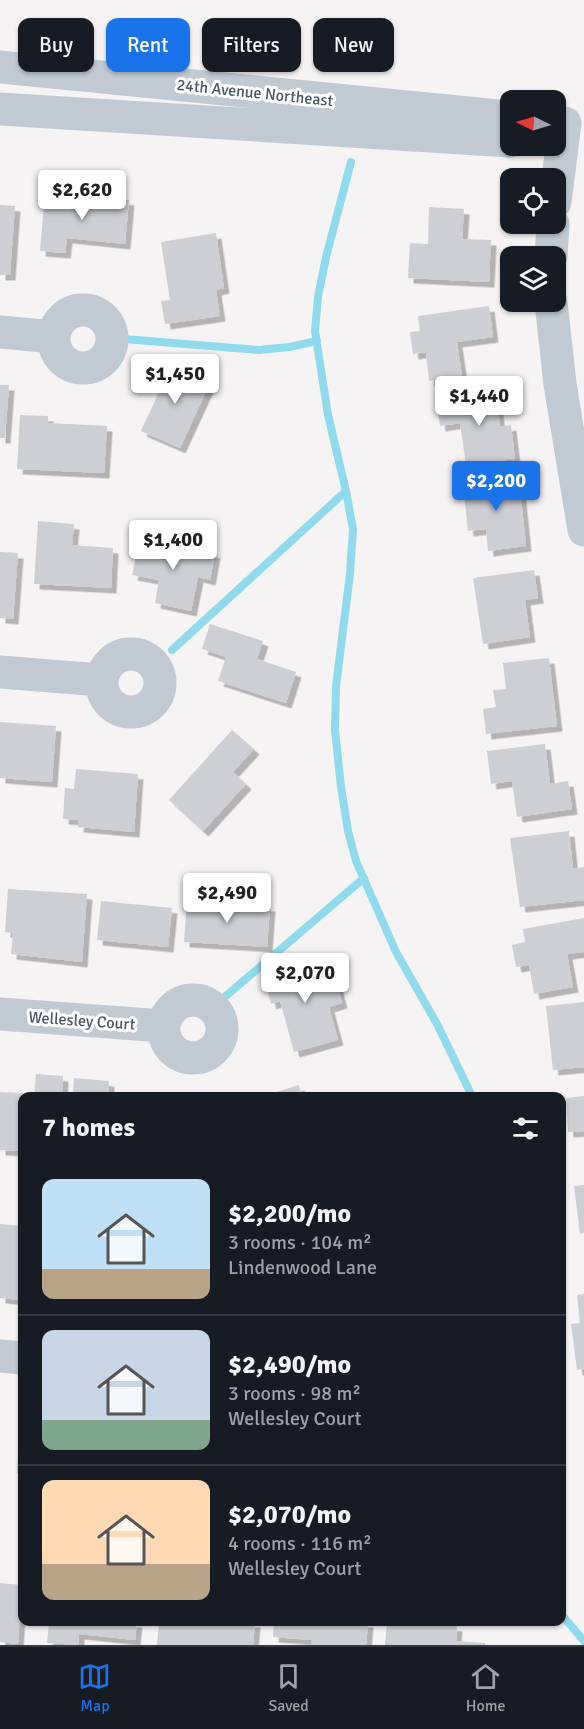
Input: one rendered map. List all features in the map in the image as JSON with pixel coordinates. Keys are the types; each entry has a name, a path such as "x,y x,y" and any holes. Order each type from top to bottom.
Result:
{"street":[{"name":"24th Avenue Northeast","path":"0,67 500,116"},
{"name":"24th Avenue Northeast","path":"0,110 500,140"},
{"path":"561,168 567,134"},
{"path":"552,312 560,384 584,530"},
{"path":"0,332 54,337"},
{"path":"0,672 101,680"},
{"name":"Wellesley Court","path":"0,1014 163,1026"},
{"path":"0,1356 18,1358"}],"building":[{"path":"45,193 129,200 125,244 67,238 65,253 40,251"},
{"path":"0,205 15,206 10,275 0,275"},
{"path":"429,207 464,209 462,239 491,240 489,282 408,278 410,243 428,244"},
{"path":"216,233 224,288 216,290 220,316 165,324 161,301 170,300 161,242"},
{"path":"489,306 493,337 457,342 462,376 429,381 426,352 413,354 410,332 420,331 418,316"},
{"path":"164,362 210,383 180,448 141,431 160,390 153,386"},
{"path":"0,385 9,385 5,438 0,438"},
{"path":"496,392 500,427 511,425 515,459 466,465 460,423 440,426 436,400"},
{"path":"20,415 48,416 48,423 107,426 104,473 17,469"},
{"path":"519,478 526,546 488,551 486,529 468,531 463,484"},
{"path":"38,521 74,524 72,545 113,548 111,588 34,584"},
{"path":"140,538 215,553 210,580 198,577 191,611 155,603 159,580 132,575"},
{"path":"0,552 18,553 13,619 0,618"},
{"path":"534,570 538,598 525,600 530,637 483,644 473,578"},
{"path":"210,624 263,641 257,659 296,672 286,703 218,681 226,657 202,649"},
{"path":"549,658 557,726 486,734 483,709 496,707 493,690 506,689 503,663"},
{"path":"0,722 56,726 52,782 0,778"},
{"path":"232,730 254,749 233,772 246,784 203,831 169,800"},
{"path":"545,744 550,784 568,781 572,809 517,817 512,781 491,784 487,751"},
{"path":"76,769 138,774 134,832 78,827 79,820 63,819 65,788 74,789"},
{"path":"569,831 573,869 584,867 584,900 520,907 510,838"},
{"path":"8,889 87,894 82,962 11,954 13,933 5,932"},
{"path":"101,901 172,908 168,947 97,940"},
{"path":"187,901 270,906 267,947 184,942"},
{"path":"584,918 584,952 567,954 573,987 534,994 529,965 516,967 512,945 525,942 523,929"},
{"path":"312,961 317,977 334,972 342,1003 329,1007 338,1040 294,1052 280,1001 271,1004 263,974"},
{"path":"584,1002 584,1067 553,1070 546,1006"},
{"path":"36,1074 63,1076 62,1092 34,1092"},
{"path":"74,1078 109,1081 108,1092 73,1092"},
{"path":"299,1085 301,1092 277,1092"},
{"path":"0,1092 18,1093 18,1151 0,1150"},
{"path":"584,1096 584,1131 568,1132 566,1098"},
{"path":"584,1185 584,1233 580,1234 574,1186"},
{"path":"0,1224 18,1226 18,1300 0,1298"},
{"path":"584,1294 584,1369 577,1370 571,1324 580,1323 577,1295"},
{"path":"0,1583 18,1585 18,1644 0,1642"},
{"path":"49,1626 137,1626 135,1640 79,1634 79,1645 47,1643"},
{"path":"159,1626 255,1626 253,1645 157,1645"},
{"path":"274,1626 368,1626 366,1645 311,1645 312,1640 273,1637"},
{"path":"387,1626 457,1626 456,1641 485,1643 485,1645 385,1645"}],"waterway":[{"path":"351,162 326,257 318,297 315,331 328,415 353,529 350,574 336,686 335,730 341,787 348,831 356,861 396,952 437,1024 470,1092"},
{"path":"112,338 259,350 317,341"},
{"path":"172,650 346,491"},
{"path":"213,1007 364,878"},
{"path":"566,1620 584,1641"}]}
